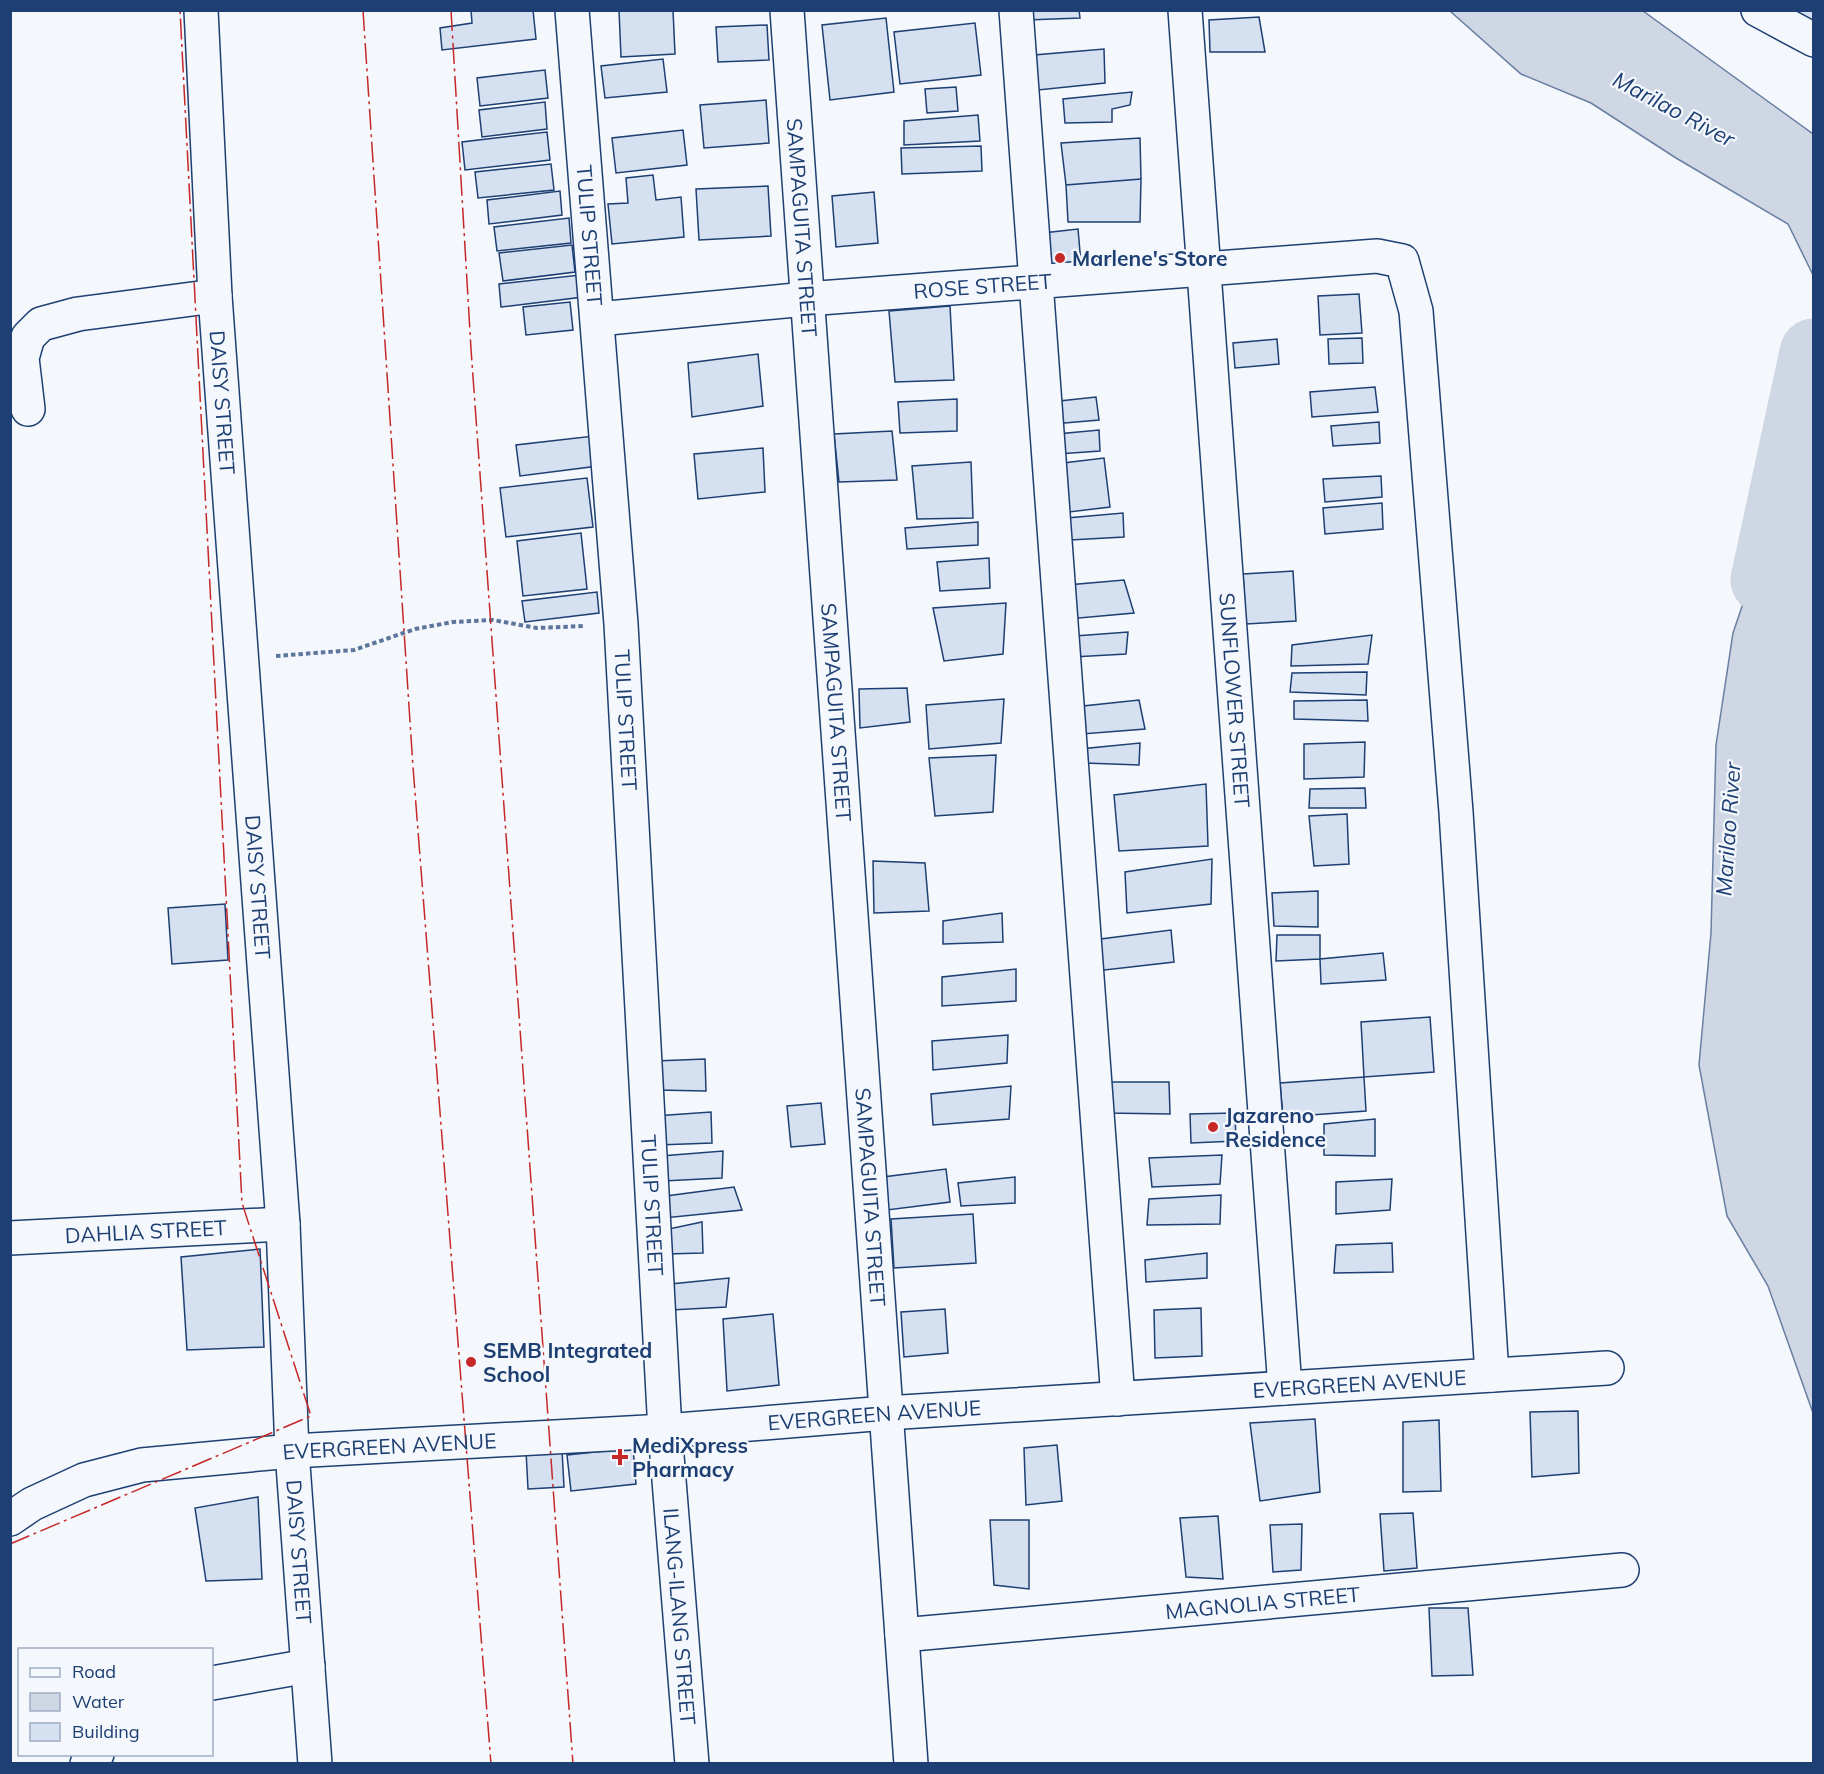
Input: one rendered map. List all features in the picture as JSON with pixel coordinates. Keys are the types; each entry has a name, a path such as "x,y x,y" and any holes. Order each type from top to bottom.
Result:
{"street":[{"name":"DAISY STREET","path":"201,10 215,296 283,1224 292,1451 315,1764"},
{"name":"TULIP STREET","path":"572,10 621,624 666,1431"},
{"name":"SAMPAGUITA STREET","path":"787,10 911,1764"},
{"path":"1016,10 1118,1399"},
{"name":"SUNFLOWER STREET","path":"1185,10 1206,270 1285,1388"},
{"path":"1758,10 1814,40"},
{"name":"ROSE STREET","path":"598,319 806,299 1035,284 1377,256 1402,261 1416,311 1456,812 1492,1375"},
{"path":"28,409 22,358 28,337 40,324 78,314 215,296"},
{"name":"DAHLIA STREET","path":"10,1238 283,1224"},
{"name":"EVERGREEN AVENUE","path":"10,1519 32,1504 84,1480 142,1465 292,1451 666,1431 886,1413 1607,1368"},
{"name":"ILANG-ILANG STREET","path":"666,1431 692,1764"},
{"name":"MAGNOLIA STREET","path":"902,1635 1622,1570"},
{"path":"213,1683 308,1666"}],"path":[{"path":"242,658 354,650 415,629 453,622 493,620 537,628 621,624"}],"water":[{"path":"1450,11 1643,11 1813,134 1813,275 1788,224 1676,158 1591,103 1521,74"},
{"path":"1813,398 1813,1413 1768,1286 1727,1216 1699,1065 1711,933 1716,745 1733,633"}],"building":[{"path":"471,10 533,10 536,39 442,50 440,28 472,23"},
{"path":"619,10 673,10 675,54 621,57"},
{"path":"1027,10 1079,10 1080,18 1027,20"},
{"path":"1793,10 1814,10 1814,23"},
{"path":"1259,17 1265,52 1210,52 1209,20"},
{"path":"886,18 894,92 830,100 822,25"},
{"path":"975,23 981,75 900,84 894,32"},
{"path":"767,25 769,60 718,62 716,27"},
{"path":"1104,49 1105,83 1038,90 1034,55"},
{"path":"663,59 667,92 605,98 601,66"},
{"path":"545,70 548,98 480,106 477,78"},
{"path":"956,87 958,111 927,113 925,89"},
{"path":"1132,92 1130,105 1112,109 1112,122 1065,123 1063,99"},
{"path":"766,100 769,143 704,148 700,105"},
{"path":"545,102 547,129 482,137 479,110"},
{"path":"978,115 980,141 904,145 904,121"},
{"path":"683,130 687,165 616,173 612,138"},
{"path":"547,132 550,160 465,170 462,142"},
{"path":"1140,138 1141,179 1066,185 1061,143"},
{"path":"981,146 982,171 902,174 901,148"},
{"path":"551,164 554,190 478,198 475,172"},
{"path":"653,175 656,200 681,197 684,237 612,244 608,204 628,203 626,178"},
{"path":"1141,179 1140,222 1068,222 1066,185"},
{"path":"768,186 771,236 699,240 696,189"},
{"path":"560,191 562,215 489,224 487,200"},
{"path":"874,192 878,243 836,247 832,196"},
{"path":"569,218 571,243 497,251 494,227"},
{"path":"1078,229 1081,263 1047,267 1043,233"},
{"path":"572,245 575,272 503,281 499,253"},
{"path":"580,275 583,297 501,307 499,284"},
{"path":"1359,294 1362,333 1320,335 1318,296"},
{"path":"570,302 573,330 526,335 523,307"},
{"path":"950,306 954,380 895,382 889,311"},
{"path":"1362,338 1363,363 1329,364 1328,339"},
{"path":"1277,339 1279,364 1235,368 1233,343"},
{"path":"758,354 763,406 692,417 688,363"},
{"path":"1375,387 1378,412 1312,417 1310,392"},
{"path":"1096,397 1099,420 1053,424 1050,402"},
{"path":"957,399 957,431 900,433 898,402"},
{"path":"1379,422 1380,443 1333,446 1331,426"},
{"path":"1099,430 1100,451 1058,454 1057,434"},
{"path":"892,431 897,480 839,482 834,434"},
{"path":"594,436 598,466 520,476 516,445"},
{"path":"763,448 765,492 698,499 694,454"},
{"path":"1104,458 1110,507 1061,513 1055,464"},
{"path":"971,462 973,518 917,519 912,466"},
{"path":"1381,476 1382,497 1325,502 1323,479"},
{"path":"587,478 593,527 506,537 500,488"},
{"path":"1382,503 1383,529 1325,534 1323,508"},
{"path":"1123,513 1124,537 1070,540 1067,518"},
{"path":"978,522 978,545 907,549 905,528"},
{"path":"581,533 587,589 523,596 517,541"},
{"path":"989,558 990,588 940,591 937,562"},
{"path":"1293,571 1296,621 1246,624 1243,574"},
{"path":"1124,580 1134,613 1068,619 1067,585"},
{"path":"597,592 599,613 525,622 522,601"},
{"path":"1006,603 1003,654 944,661 933,608"},
{"path":"1128,632 1126,654 1073,657 1075,636"},
{"path":"1372,635 1368,664 1291,666 1292,645"},
{"path":"1367,672 1366,695 1290,692 1292,673"},
{"path":"907,688 910,722 860,728 859,689"},
{"path":"1004,699 1001,743 929,749 926,705"},
{"path":"1139,700 1145,729 1082,734 1083,706"},
{"path":"1367,700 1368,721 1294,719 1294,701"},
{"path":"1365,742 1364,777 1304,779 1304,744"},
{"path":"1140,743 1139,765 1085,763 1080,749"},
{"path":"996,755 993,812 935,816 929,758"},
{"path":"1206,784 1208,846 1119,851 1114,795"},
{"path":"1365,788 1366,808 1309,808 1310,789"},
{"path":"1347,814 1349,864 1314,866 1309,816"},
{"path":"1212,859 1211,904 1127,913 1125,872"},
{"path":"873,861 925,863 929,911 874,913"},
{"path":"1318,891 1318,927 1274,926 1272,893"},
{"path":"225,904 228,960 172,964 168,908"},
{"path":"1002,913 1003,942 943,944 943,921"},
{"path":"1171,930 1174,962 1096,971 1093,940"},
{"path":"1277,935 1320,935 1320,959 1276,961"},
{"path":"1383,953 1386,980 1321,984 1320,959"},
{"path":"1016,969 1016,1001 942,1006 942,977"},
{"path":"1430,1017 1434,1072 1364,1077 1361,1022"},
{"path":"1008,1035 1007,1063 933,1070 932,1041"},
{"path":"705,1059 706,1091 656,1090 655,1061"},
{"path":"1364,1077 1366,1111 1283,1117 1280,1083"},
{"path":"1104,1082 1169,1082 1170,1114 1105,1113"},
{"path":"1011,1086 1009,1119 933,1125 931,1094"},
{"path":"821,1103 825,1144 791,1147 787,1106"},
{"path":"711,1112 712,1143 658,1145 655,1116"},
{"name":"Jazareno Residence","path":"1235,1113 1236,1141 1191,1143 1190,1114"},
{"path":"1375,1119 1375,1156 1324,1155 1324,1124"},
{"path":"723,1151 722,1178 663,1181 661,1156"},
{"path":"1222,1155 1220,1184 1152,1187 1149,1158"},
{"path":"946,1169 950,1202 887,1210 883,1177"},
{"path":"1015,1177 1015,1203 961,1206 958,1183"},
{"path":"1392,1179 1390,1210 1336,1214 1336,1182"},
{"path":"734,1187 742,1210 664,1218 666,1196"},
{"path":"1221,1195 1220,1224 1147,1225 1149,1199"},
{"path":"973,1214 976,1263 894,1268 891,1219"},
{"path":"702,1222 703,1253 666,1254 664,1230"},
{"path":"1392,1243 1393,1272 1334,1273 1336,1245"},
{"path":"260,1249 264,1347 187,1350 181,1257"},
{"path":"1207,1253 1207,1278 1146,1282 1145,1260"},
{"path":"729,1278 726,1307 671,1310 671,1284"},
{"path":"1201,1308 1202,1356 1155,1358 1154,1310"},
{"path":"945,1309 948,1353 904,1357 901,1312"},
{"path":"773,1314 779,1385 727,1391 723,1319"},
{"path":"1578,1411 1579,1473 1532,1477 1530,1412"},
{"path":"1315,1419 1320,1492 1260,1501 1250,1423"},
{"path":"1439,1420 1441,1491 1403,1492 1403,1422"},
{"path":"1057,1445 1062,1501 1026,1505 1024,1448"},
{"path":"633,1448 636,1484 571,1491 567,1455"},
{"path":"562,1450 564,1487 528,1489 526,1451"},
{"path":"258,1497 262,1579 206,1581 195,1508"},
{"path":"1413,1513 1417,1568 1384,1571 1380,1514"},
{"path":"1218,1516 1223,1579 1186,1577 1180,1518"},
{"path":"990,1520 1029,1520 1029,1589 994,1585"},
{"path":"1302,1524 1301,1570 1273,1572 1270,1525"},
{"path":"1429,1608 1468,1608 1473,1675 1432,1676"}],"waterway":[{"name":"Marilao River","path":"1765,580 1814,353"}],"power":[{"path":"10,1544 311,1416 242,1203 180,10"},
{"path":"363,10 413,767 491,1764"},
{"path":"451,10 471,349 573,1764"}],"place":[{"name":"Marlene's Store","path":"1060,258"},
{"name":"Jazareno Residence","path":"1213,1127"},
{"name":"SEMB Integrated School","path":"471,1362"},
{"name":"MediXpress Pharmacy","path":"620,1457"}]}
